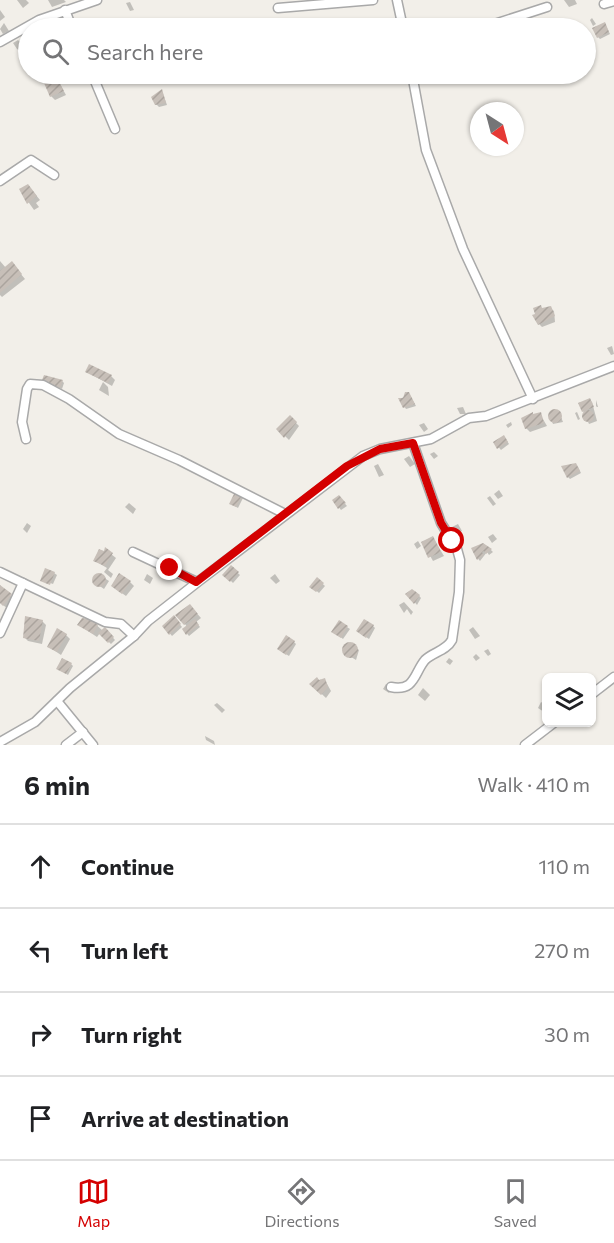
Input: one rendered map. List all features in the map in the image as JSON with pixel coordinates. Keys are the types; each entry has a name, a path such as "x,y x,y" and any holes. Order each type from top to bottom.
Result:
{"street":[{"path":"42,18 68,6 97,0"},
{"path":"278,8 373,0"},
{"path":"398,0 401,18"},
{"path":"604,4 614,1"},
{"path":"513,18 547,7"},
{"path":"0,42 18,29"},
{"path":"96,84 116,129"},
{"path":"414,84 426,150 463,249 533,399"},
{"path":"0,181 32,160 54,175"},
{"path":"0,742 35,722 134,636 148,621 196,582 363,456 380,449 438,436 469,418 486,416 614,366"},
{"path":"26,439 22,422 27,389 30,384 43,385 69,399 119,434 179,460 285,514"},
{"path":"392,687 401,688 411,684 426,660 448,646 452,640 460,572 457,549 441,523 413,443"},
{"path":"133,552 196,582"},
{"path":"0,572 105,622 121,624 134,636"},
{"path":"0,633 23,583"},
{"path":"596,690 614,677"},
{"path":"57,701 93,745"},
{"path":"525,745 550,727"},
{"path":"66,745 83,732"}],"building":[{"path":"605,22 609,32 597,38 596,26"},
{"path":"44,84 60,84 64,91 50,97"},
{"path":"162,89 166,103 155,105 151,97"},
{"path":"28,184 37,196 27,204 19,189"},
{"path":"12,261 22,274 0,293 0,271"},
{"path":"541,305 542,308 551,306 555,316 538,325 532,315 535,314 533,308"},
{"path":"89,364 112,375 108,383 85,372"},
{"path":"44,375 63,380 60,388 42,380"},
{"path":"405,392 409,392 415,404 403,408 398,398 403,398"},
{"path":"590,398 594,407 582,412 578,403"},
{"path":"555,409 560,411 562,416 560,421 555,423 550,421 548,416 550,411"},
{"path":"590,410 593,411 593,421 586,422 583,421 582,414 583,411"},
{"path":"533,412 533,414 541,412 544,423 525,429 521,418"},
{"path":"290,415 297,422 284,438 276,429"},
{"path":"504,435 508,442 497,449 493,442"},
{"path":"576,463 580,471 567,478 561,466"},
{"path":"236,490 243,493 236,507 229,504"},
{"path":"339,495 346,503 338,509 332,500"},
{"path":"433,536 441,552 428,558 421,542"},
{"path":"483,543 492,549 486,554 482,552 484,555 477,560 471,548"},
{"path":"105,547 113,553 105,566 93,561 99,549 104,551"},
{"path":"231,565 239,572 230,582 222,575"},
{"path":"45,568 55,572 50,585 40,581"},
{"path":"99,573 104,575 106,580 104,585 99,587 94,585 92,580 94,575"},
{"path":"119,573 131,581 122,594 111,586"},
{"path":"317,577 324,583 316,592 309,587"},
{"path":"0,585 12,594 3,606 0,603"},
{"path":"412,589 420,595 414,604 405,594"},
{"path":"190,604 198,614 184,625 175,615"},
{"path":"174,615 181,624 169,635 162,626"},
{"path":"25,616 43,620 39,641 23,638"},
{"path":"90,616 98,625 93,634 77,625 82,618 88,619"},
{"path":"195,619 199,625 186,635 182,629"},
{"path":"364,619 374,625 366,638 356,631"},
{"path":"339,620 348,626 341,638 331,632"},
{"path":"105,627 114,637 108,643 98,633"},
{"path":"57,628 67,634 57,652 47,647"},
{"path":"286,635 295,641 286,655 277,649"},
{"path":"350,642 358,650 350,658 342,650"},
{"path":"62,658 72,663 66,674 56,669"},
{"path":"317,677 319,680 325,678 328,687 321,695 309,684"}],"route":[{"path":"170,568 196,582 347,466 380,449 413,443 415,455 441,523 452,541"}]}
